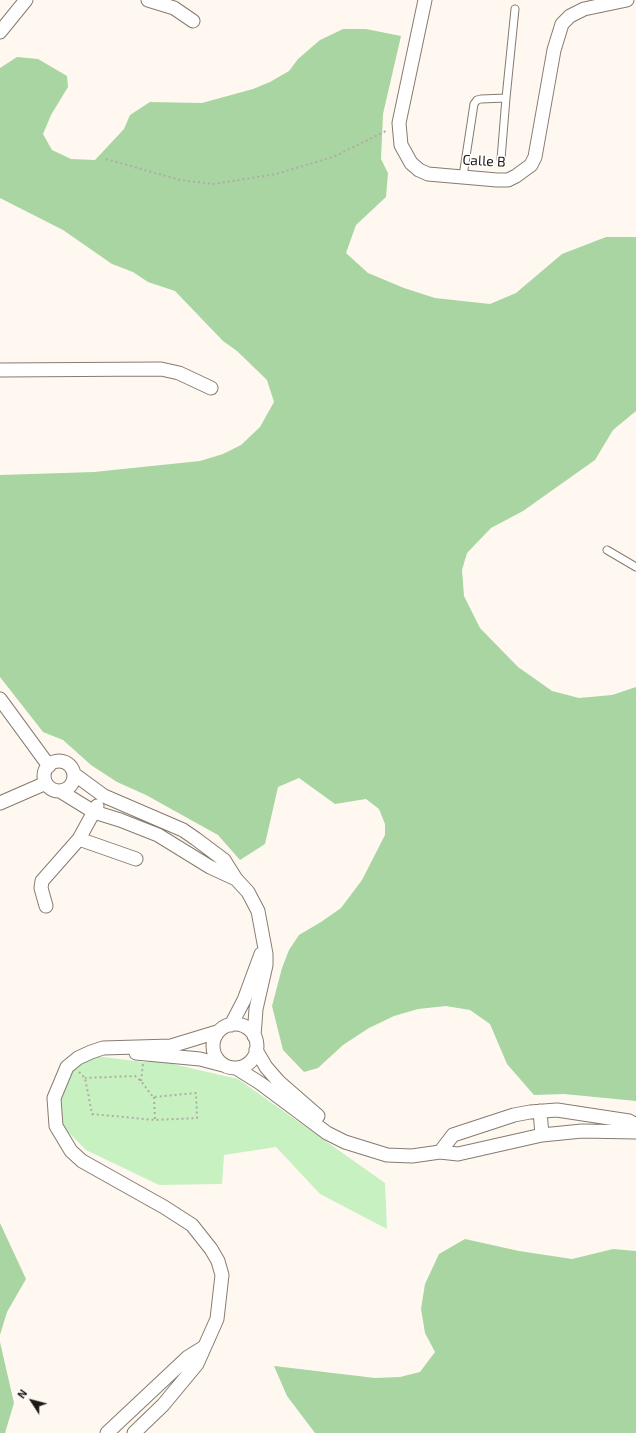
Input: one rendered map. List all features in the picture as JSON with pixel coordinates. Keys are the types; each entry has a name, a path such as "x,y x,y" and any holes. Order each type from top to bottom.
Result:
{"street":[{"path":"0,32 26,0"},
{"path":"148,0 174,8 193,21"},
{"name":"Calle B","path":"425,0 399,123 401,145 411,163 418,170 428,174 497,180 508,180 531,165 535,157 554,50 562,24 570,16 584,9 627,0"},
{"path":"0,370 161,369 179,373 211,388"},
{"path":"0,699 49,766"},
{"path":"236,879 210,867 158,835 120,820 94,812 60,791 52,789 46,783 45,772 52,763 62,762 70,766 74,774 104,796 183,830 224,860 236,879 248,892 258,911 265,945 266,965 256,1009 254,1036 256,1050 254,1058 249,1063 236,1068"},
{"path":"60,791 71,786 74,774"},
{"path":"0,804 46,783"},
{"path":"46,906 41,888 42,882 79,839 104,796"},
{"path":"79,839 136,859"},
{"path":"187,853 195,849 197,844 196,839"},
{"path":"231,1025 244,1000 265,945"},
{"path":"134,1433 163,1405 198,1364 204,1347 212,1333 220,1306 222,1275 218,1260 200,1234 187,1222 82,1161 72,1151 56,1126 54,1098 67,1067 78,1058 103,1048 171,1046 217,1032 231,1025 243,1026 254,1036"},
{"path":"217,1032 213,1047 217,1060 223,1065"},
{"path":"117,1048 144,1054 200,1059 236,1068 260,1083 327,1133 345,1142 387,1155 412,1156 440,1152 458,1154 542,1135 582,1132 636,1132"},
{"path":"256,1050 266,1067 279,1082 314,1112 332,1125 345,1142"},
{"path":"440,1152 453,1135 514,1115 540,1111 557,1110 629,1122 636,1125"},
{"path":"540,1111 542,1135"},
{"path":"108,1433 188,1357 204,1347"},
{"path":"135,1407 147,1421"}],"lane":[{"path":"501,159 515,9"},
{"path":"463,176 474,104 477,100 481,99 506,98"},
{"path":"607,550 636,567"}],"path":[{"path":"106,159 180,180 214,184 276,174 333,157 399,123"},
{"path":"141,1081 144,1054"},
{"path":"72,1063 85,1078 92,1114 155,1120 197,1118 196,1093 154,1097"},
{"path":"85,1078 135,1076 154,1097 155,1120"}],"green space":[{"path":"343,29 366,29 401,36 383,114 381,159 388,173 386,197 356,225 346,253 368,273 404,288 435,298 490,304 516,293 562,254 606,237 636,237 636,411 613,430 595,460 523,511 491,528 467,553 462,570 464,596 480,628 518,667 552,691 579,698 612,695 636,687 636,1101 564,1094 534,1095 507,1064 490,1024 470,1010 446,1006 418,1009 394,1016 369,1028 343,1045 318,1068 304,1072 283,1050 272,1006 282,968 289,950 299,935 341,908 362,880 385,835 385,824 379,809 366,799 335,804 299,778 278,787 265,844 240,860 218,835 146,795 117,782 91,765 63,740 43,732 0,677 0,475 94,472 200,461 223,454 241,445 260,427 274,402 267,380 237,351 223,341 175,291 148,282 133,272 112,264 63,230 0,198 0,68 17,57 38,59 67,76 68,87 51,115 43,134 52,150 71,159 95,160 124,129 130,115 150,102 202,103 253,89 270,82 289,71 298,59 320,40"},
{"path":"96,1056 143,1062 164,1062 238,1079 385,1183 387,1229 320,1194 276,1147 224,1155 222,1184 159,1185 86,1150 61,1125 58,1103 66,1077 79,1062"},
{"path":"0,1223 26,1279 7,1312 0,1335"},
{"path":"465,1239 519,1251 572,1259 613,1249 636,1251 636,1433 315,1433 287,1396 274,1366 375,1378 400,1377 420,1372 435,1352 425,1333 421,1309 425,1284 439,1254"},
{"path":"0,1342 14,1403 5,1433 0,1433"}]}
